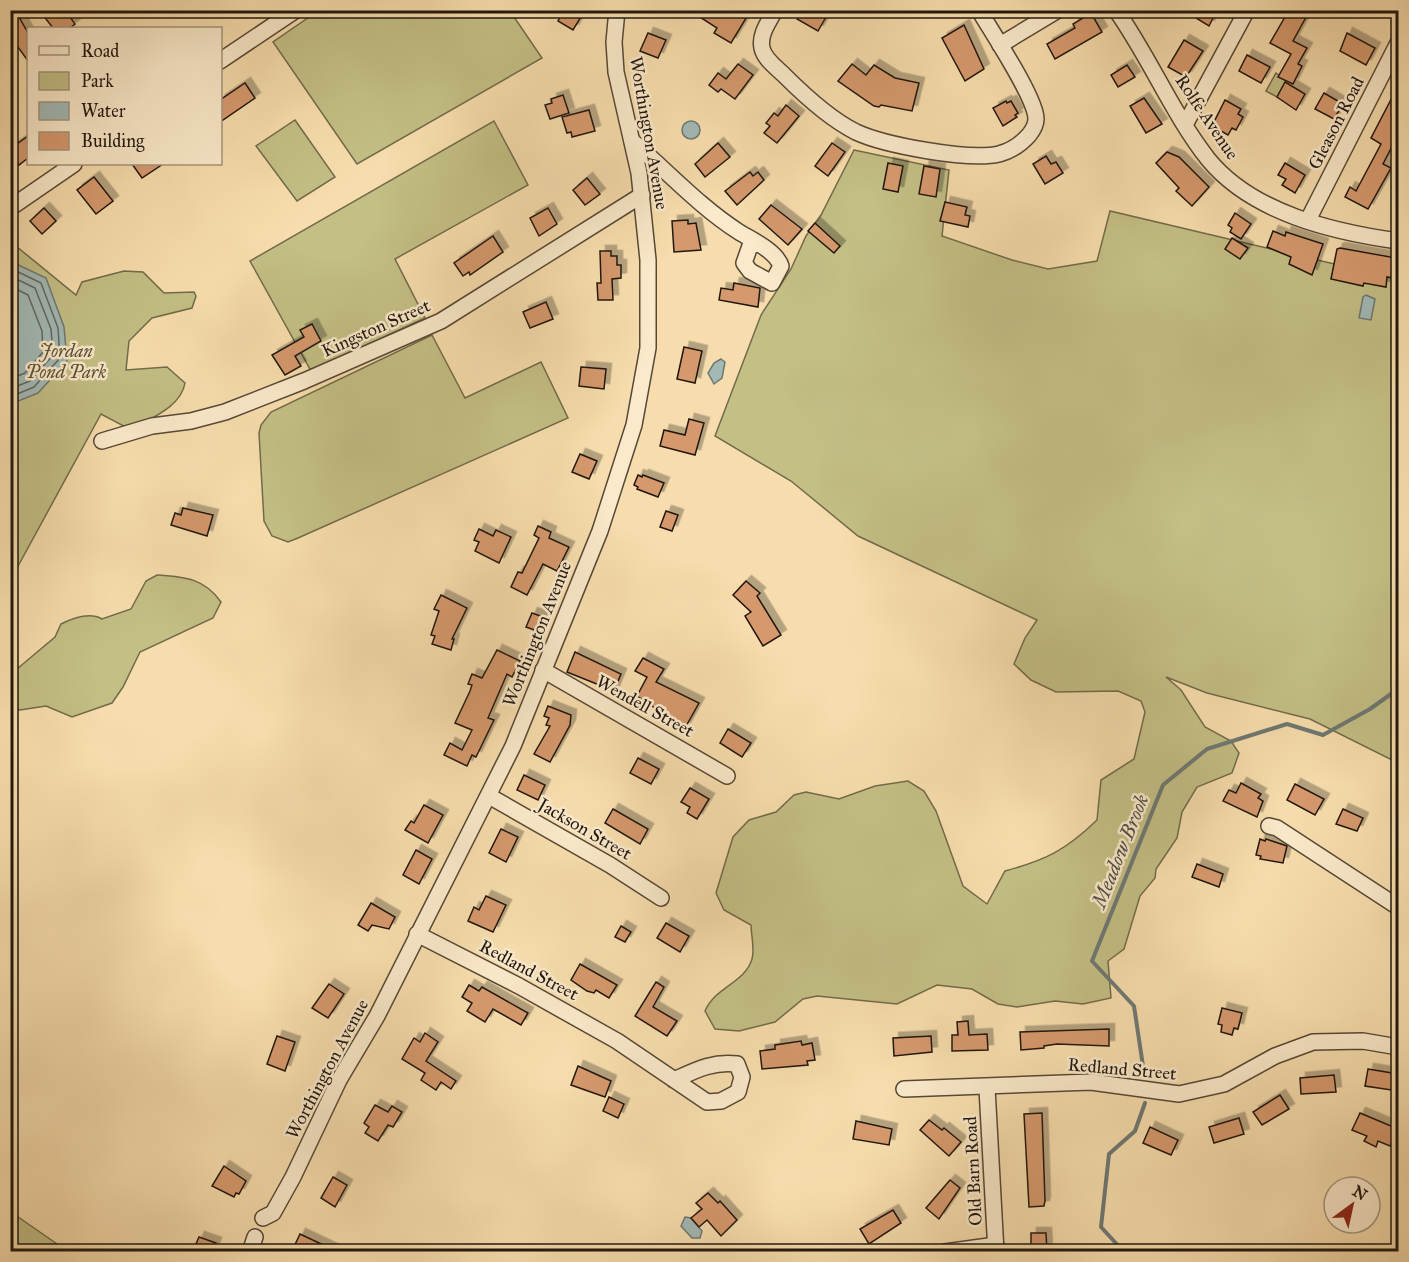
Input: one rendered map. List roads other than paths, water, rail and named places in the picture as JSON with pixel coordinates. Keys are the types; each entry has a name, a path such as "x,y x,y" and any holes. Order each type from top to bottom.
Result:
{"street":[{"path":"222,60 296,10"},
{"name":"Worthington Avenue","path":"263,1218 273,1213 293,1177 339,1080 377,1016 516,739 604,520 639,404 648,348 649,315 642,195 616,72 614,42 617,10"},
{"path":"775,10 762,36 762,51 797,88 856,132 969,156 999,154 1021,143 1034,127 1035,113 979,10"},
{"path":"1000,45 1058,10"},
{"name":"Rolfe Avenue","path":"1116,10 1209,159 1236,186 1265,203 1308,220 1358,234 1398,241"},
{"path":"1186,123 1247,10"},
{"name":"Gleason Road","path":"1308,220 1398,43"},
{"path":"632,141 722,221 758,244"},
{"path":"10,208 73,165"},
{"name":"Kingston Street","path":"102,441 152,426 191,421 225,412 304,381 441,321 642,195"},
{"name":"Wendell Street","path":"543,670 727,776"},
{"name":"Jackson Street","path":"489,796 610,865 661,898"},
{"path":"1269,826 1277,828 1398,907"},
{"name":"Redland Street","path":"417,933 519,986 621,1044 674,1080"},
{"name":"Redland Street","path":"903,1089 987,1088 1092,1082 1166,1094 1191,1093 1224,1084 1275,1056 1313,1042 1363,1041 1398,1047"},
{"name":"Old Barn Road","path":"987,1088 996,1248"},
{"path":"945,1251 996,1248"}],"water":[{"path":"691,121 697,124 700,130 697,136 691,139 685,136 682,130 685,124"},
{"path":"10,261 46,278 64,327 67,361 38,393 11,404"},
{"path":"1366,295 1375,299 1371,320 1359,318 1363,297"},
{"path":"721,359 725,362 722,378 714,384 708,373 714,363"},
{"path":"685,1217 691,1218 702,1231 700,1238 692,1238 681,1226"}],"waterway":[{"name":"Meadow Brook","path":"1143,1066 1134,1006 1092,961 1163,785 1207,749 1287,724 1323,735 1370,709 1398,689"},
{"name":"Meadow Brook","path":"1124,1252 1101,1227 1109,1154 1135,1131 1145,1103"}],"park label":[{"name":"Jordan Pond Park","path":"66,361"}]}
